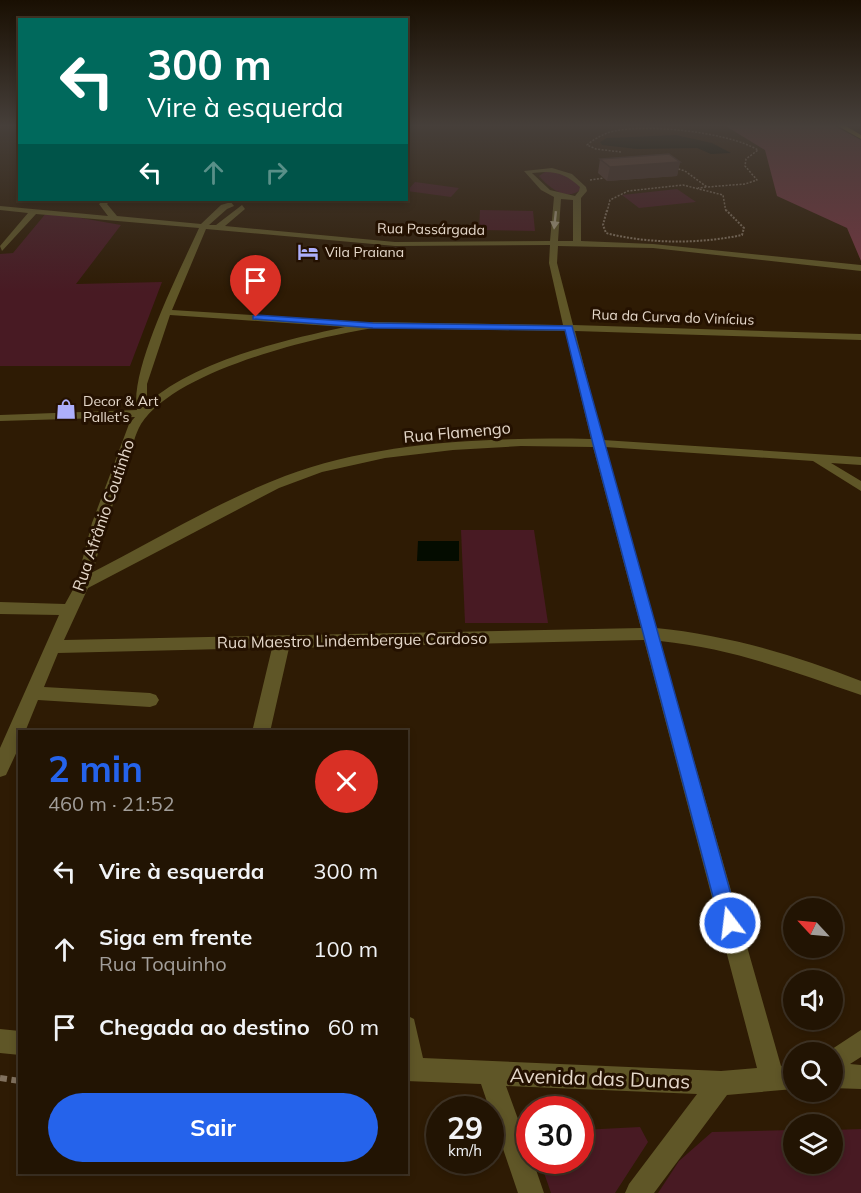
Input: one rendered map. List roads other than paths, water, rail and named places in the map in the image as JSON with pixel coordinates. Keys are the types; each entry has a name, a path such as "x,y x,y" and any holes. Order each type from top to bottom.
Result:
{"street":[{"path":"535,181 545,192 557,197 577,198"},
{"path":"576,181 584,189 577,198 577,244"},
{"path":"557,197 552,243 553,263 598,444 783,1078"},
{"path":"99,201 95,205 103,217"},
{"path":"107,201 103,204 114,218"},
{"path":"0,418 143,413 140,398 142,384 166,312 204,225 224,207 231,204"},
{"path":"219,226 242,207"},
{"name":"Rua Passárgada","path":"0,208 408,244 552,243 676,248 861,268"},
{"path":"2,249 34,211"},
{"path":"166,312 373,326"},
{"name":"Rua da Curva do Vinícius","path":"143,413 193,380 237,360 320,335 373,326 569,328 861,337"},
{"name":"Rua Afrânio Coutinho","path":"0,769 69,610 83,584 103,512 129,437 143,413"},
{"name":"Rua Flamengo","path":"83,584 251,495 318,469 354,461 445,447 486,444 598,444 861,461"},
{"path":"816,458 861,487"},
{"path":"0,608 69,610"},
{"name":"Rua Maestro Lindembergue Cardoso","path":"53,647 652,634 702,640 777,660 861,688"},
{"path":"261,730 282,642"},
{"path":"33,693 150,700"},
{"path":"0,1041 18,1043"},
{"path":"843,1055 861,1042"},
{"path":"408,1048 410,1069"},
{"name":"Avenida das Dunas","path":"410,1069 721,1083 783,1078"},
{"path":"489,1073 531,1193"},
{"path":"843,1076 861,1077"},
{"path":"638,1193 721,1083"}],"place":[{"name":"Vila Praiana","path":"308,252"},
{"name":"Decor & Art Pallet's","path":"66,409"}]}
